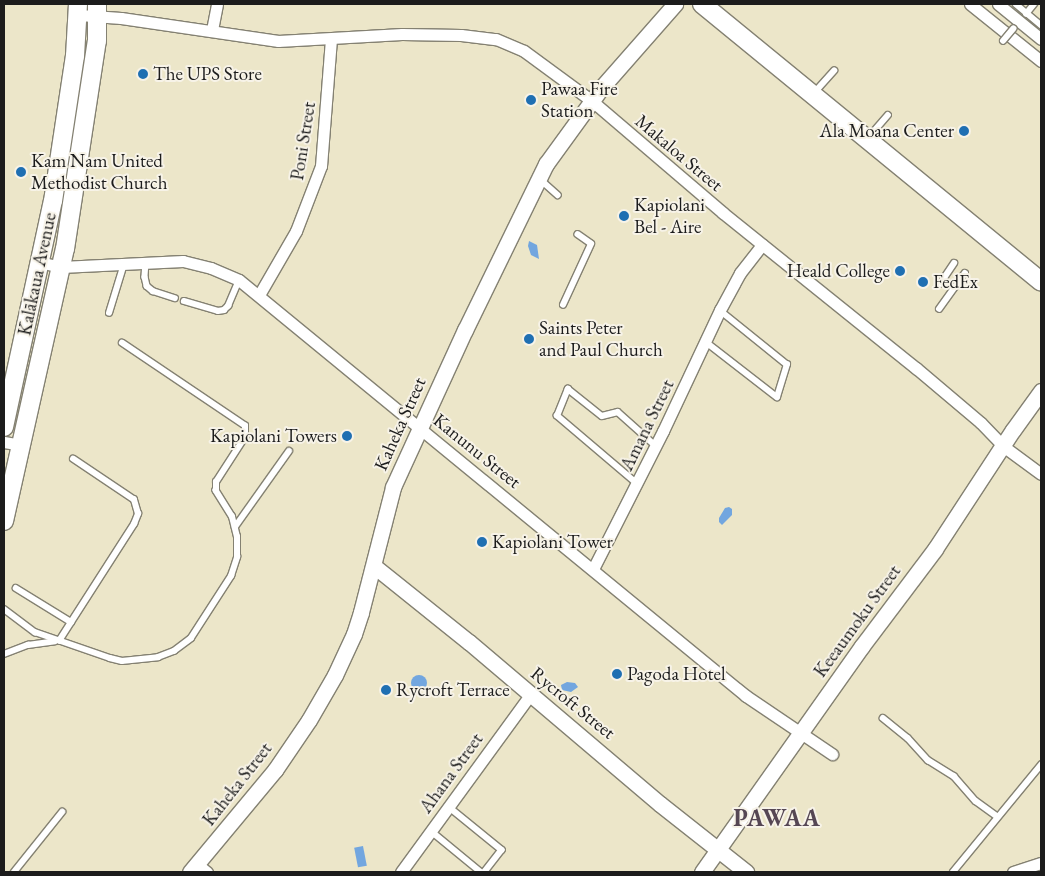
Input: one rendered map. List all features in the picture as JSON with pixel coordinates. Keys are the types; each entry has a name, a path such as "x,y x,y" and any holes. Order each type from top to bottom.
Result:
{"main road":[{"path":"702,4 1041,281"},
{"name":"Kalākaua Avenue","path":"4,427 60,162 75,56 79,9"},
{"name":"Kalākaua Avenue","path":"4,521 61,267 81,156 97,41 98,10"}],"street":[{"path":"212,30 217,4"},
{"name":"Kaheka Street","path":"198,870 275,770 314,712 354,634 374,566 393,487 420,426 539,177 558,145 592,101 675,4"},
{"path":"970,4 1041,61"},
{"path":"998,4 1041,39"},
{"name":"Makaloa Street","path":"79,9 98,10 278,41 402,34 461,35 496,38 524,51 542,62 592,101 762,245 981,422 1003,446 1041,474"},
{"name":"Poni Street","path":"259,295 296,230 321,166 331,39"},
{"name":"Amana Street","path":"593,569 638,484 720,310 740,274 762,245"},
{"name":"Kanunu Street","path":"39,262 61,267 183,261 211,268 239,280 420,426 746,696 832,754"},
{"name":"Keeaumoku Street","path":"702,872 862,646 936,549 1041,391"},
{"path":"4,442 21,445"},
{"name":"Rycroft Street","path":"374,566 469,642 530,695 746,872"},
{"name":"Ahana Street","path":"401,872 530,695"},
{"path":"1013,872 1041,863"}],"lane":[{"path":"1016,4 1041,25"},
{"path":"1006,31 1034,4"},
{"path":"813,94 834,71"},
{"path":"867,139 888,115"},
{"path":"539,177 558,195"},
{"path":"563,305 591,244 578,235"},
{"path":"146,262 145,277 147,286 153,292 175,298"},
{"path":"940,284 954,263"},
{"path":"109,313 124,264"},
{"path":"939,309 965,272"},
{"path":"184,301 218,311 224,310 228,306 239,280"},
{"path":"706,342 777,398 787,365 720,310"},
{"path":"4,609 27,628 59,641 122,660 158,657 180,648 191,638 231,576 237,556 235,527 227,508 216,492 216,482 245,437 244,426 122,343"},
{"path":"638,484 557,416 568,390 602,416 618,412 656,446"},
{"path":"235,527 289,451"},
{"path":"59,641 134,524 138,514 134,500 73,459"},
{"path":"16,588 71,622"},
{"path":"4,654 28,645 59,641"},
{"path":"883,718 908,738 928,760 954,776 976,801 998,816"},
{"path":"953,872 1041,764"},
{"path":"431,831 483,872 502,850 449,807"},
{"path":"14,872 62,812"}],"water":[{"path":"529,241 537,245 539,259 531,255 528,246"},
{"path":"729,507 732,509 732,515 722,525 719,522 719,518 725,508"},
{"path":"419,675 427,683 419,691 411,683"},
{"path":"567,682 575,683 578,687 571,692 562,690 561,685"},
{"path":"363,846 367,866 358,867 354,848"}],"place":[{"name":"The UPS Store","path":"143,74"},
{"name":"Pawaa Fire Station","path":"531,100"},
{"name":"Ala Moana Center","path":"964,131"},
{"name":"Kam Nam United Methodist Church","path":"21,172"},
{"name":"Kapiolani Bel - Aire","path":"624,216"},
{"name":"Heald College","path":"900,271"},
{"name":"FedEx","path":"923,282"},
{"name":"Saints Peter and Paul Church","path":"529,339"},
{"name":"Kapiolani Towers","path":"347,436"},
{"name":"Kapiolani Tower","path":"482,542"},
{"name":"Pagoda Hotel","path":"617,674"},
{"name":"Rycroft Terrace","path":"386,690"}],"district":[{"name":"PAWAA","path":"777,818"}]}
